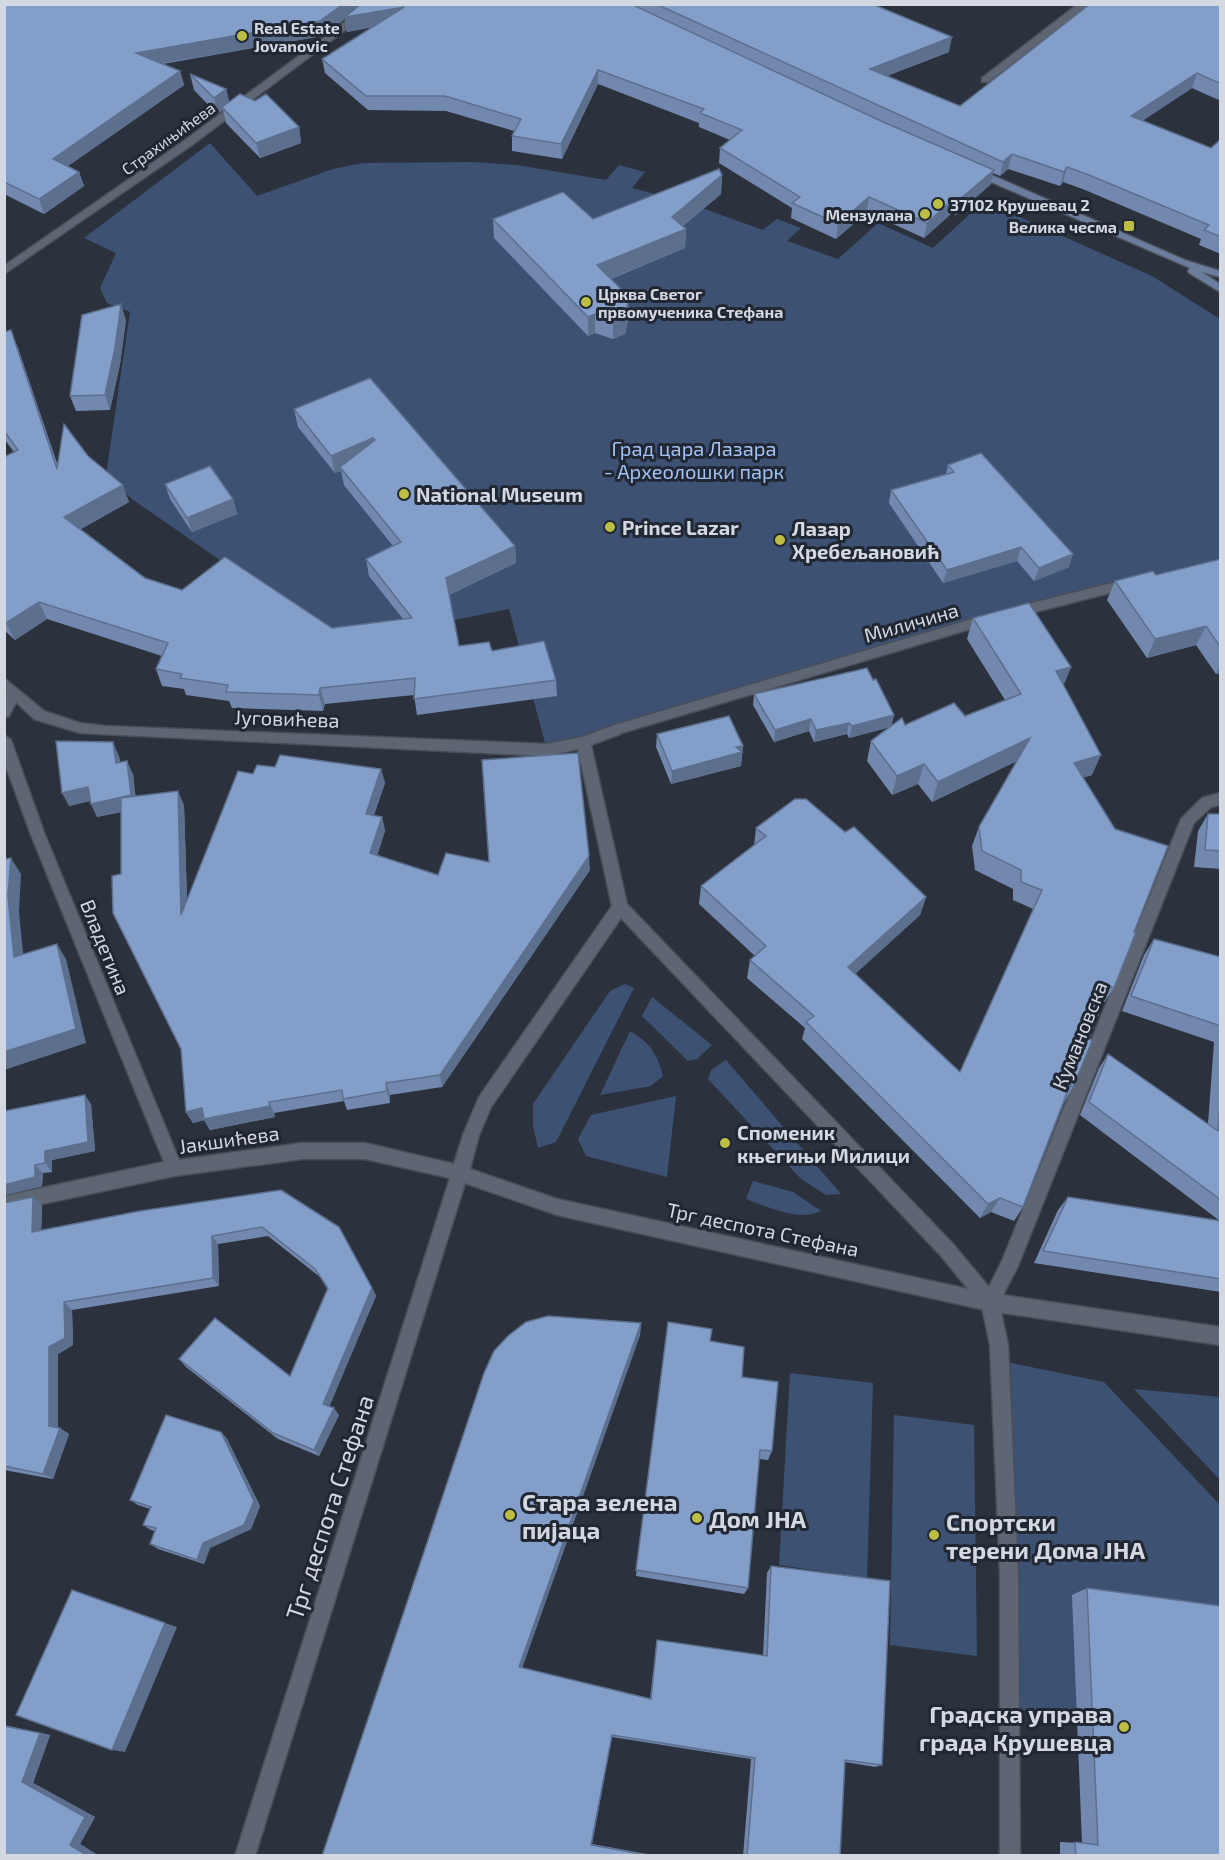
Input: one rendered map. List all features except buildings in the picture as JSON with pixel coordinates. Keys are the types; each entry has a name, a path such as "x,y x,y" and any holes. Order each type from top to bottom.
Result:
{"main road":[{"path":"961,166 1181,262 1221,274"},
{"path":"1181,262 1221,289"}],"street":[{"name":"Страхињићева","path":"4,271 188,143 376,4"},
{"path":"985,80 1085,4"},
{"name":"Миличина","path":"583,742 615,730 1054,600 1143,580"},
{"path":"4,712 9,688"},
{"name":"Југовићева","path":"9,688 39,715 80,728 105,731 490,745 547,750 583,742"},
{"name":"Владетина","path":"4,740 38,835 174,1168"},
{"path":"583,742 620,907 947,1250 990,1302 999,1345 1009,1573 1010,1856"},
{"name":"Кумановска","path":"990,1302 1009,1266 1188,819 1206,802 1221,799"},
{"name":"Трг деспота Стефана","path":"245,1856 471,1135 485,1102 620,907"},
{"name":"Јакшићева","path":"4,1204 174,1168 302,1151 365,1151 460,1173"},
{"name":"Трг деспота Стефана","path":"460,1173 557,1207 990,1302 1221,1336"}],"green space":[{"name":"Град цара Лазара - Археолошки парк","path":"210,143 257,196 333,169 363,163 472,162 517,165 606,180 619,165 645,172 632,188 685,202 763,230 777,219 801,228 787,241 838,259 878,223 933,248 984,201 1152,276 1220,319 1220,562 1054,600 547,750 509,609 384,634 323,632 132,499 106,475 130,312 107,303 100,288 116,253 84,238"},
{"path":"625,984 634,988 556,1142 538,1148 533,1126 533,1104 610,991"},
{"path":"652,997 712,1045 697,1059 688,1061 642,1016"},
{"path":"630,1031 652,1049 663,1076 651,1086 600,1095"},
{"path":"726,1060 841,1194 826,1195 801,1179 708,1079 711,1070"},
{"path":"676,1096 667,1177 586,1156 578,1139 591,1115"},
{"path":"753,1181 793,1192 821,1211 803,1215 793,1214 746,1199"},
{"path":"1002,1361 1104,1382 1220,1505 1220,1615 1077,1717 1009,1708"},
{"path":"790,1373 873,1383 867,1578 779,1565"},
{"path":"1134,1389 1220,1397 1220,1480"},
{"name":"Спортски терени Дома ЈНА","path":"894,1415 974,1425 977,1656 890,1645"}],"place":[{"name":"Real Estate Jovanovic","path":"242,36"},
{"name":"37102 Крушевац 2","path":"938,204"},
{"name":"Мензулана","path":"925,214"},
{"name":"Велика чесма","path":"1129,226"},
{"name":"Црква Светог првомученика Стефана","path":"586,302"},
{"name":"National Museum","path":"404,494"},
{"name":"Prince Lazar","path":"610,527"},
{"name":"Лазар Хребељановић","path":"780,540"},
{"name":"Споменик књегињи Милици","path":"725,1143"},
{"name":"Стара зелена пијаца","path":"510,1515"},
{"name":"Дом ЈНА","path":"697,1518"},
{"name":"Спортски терени Дома ЈНА","path":"934,1535"},
{"name":"Градска управа града Крушевца","path":"1124,1727"}]}
